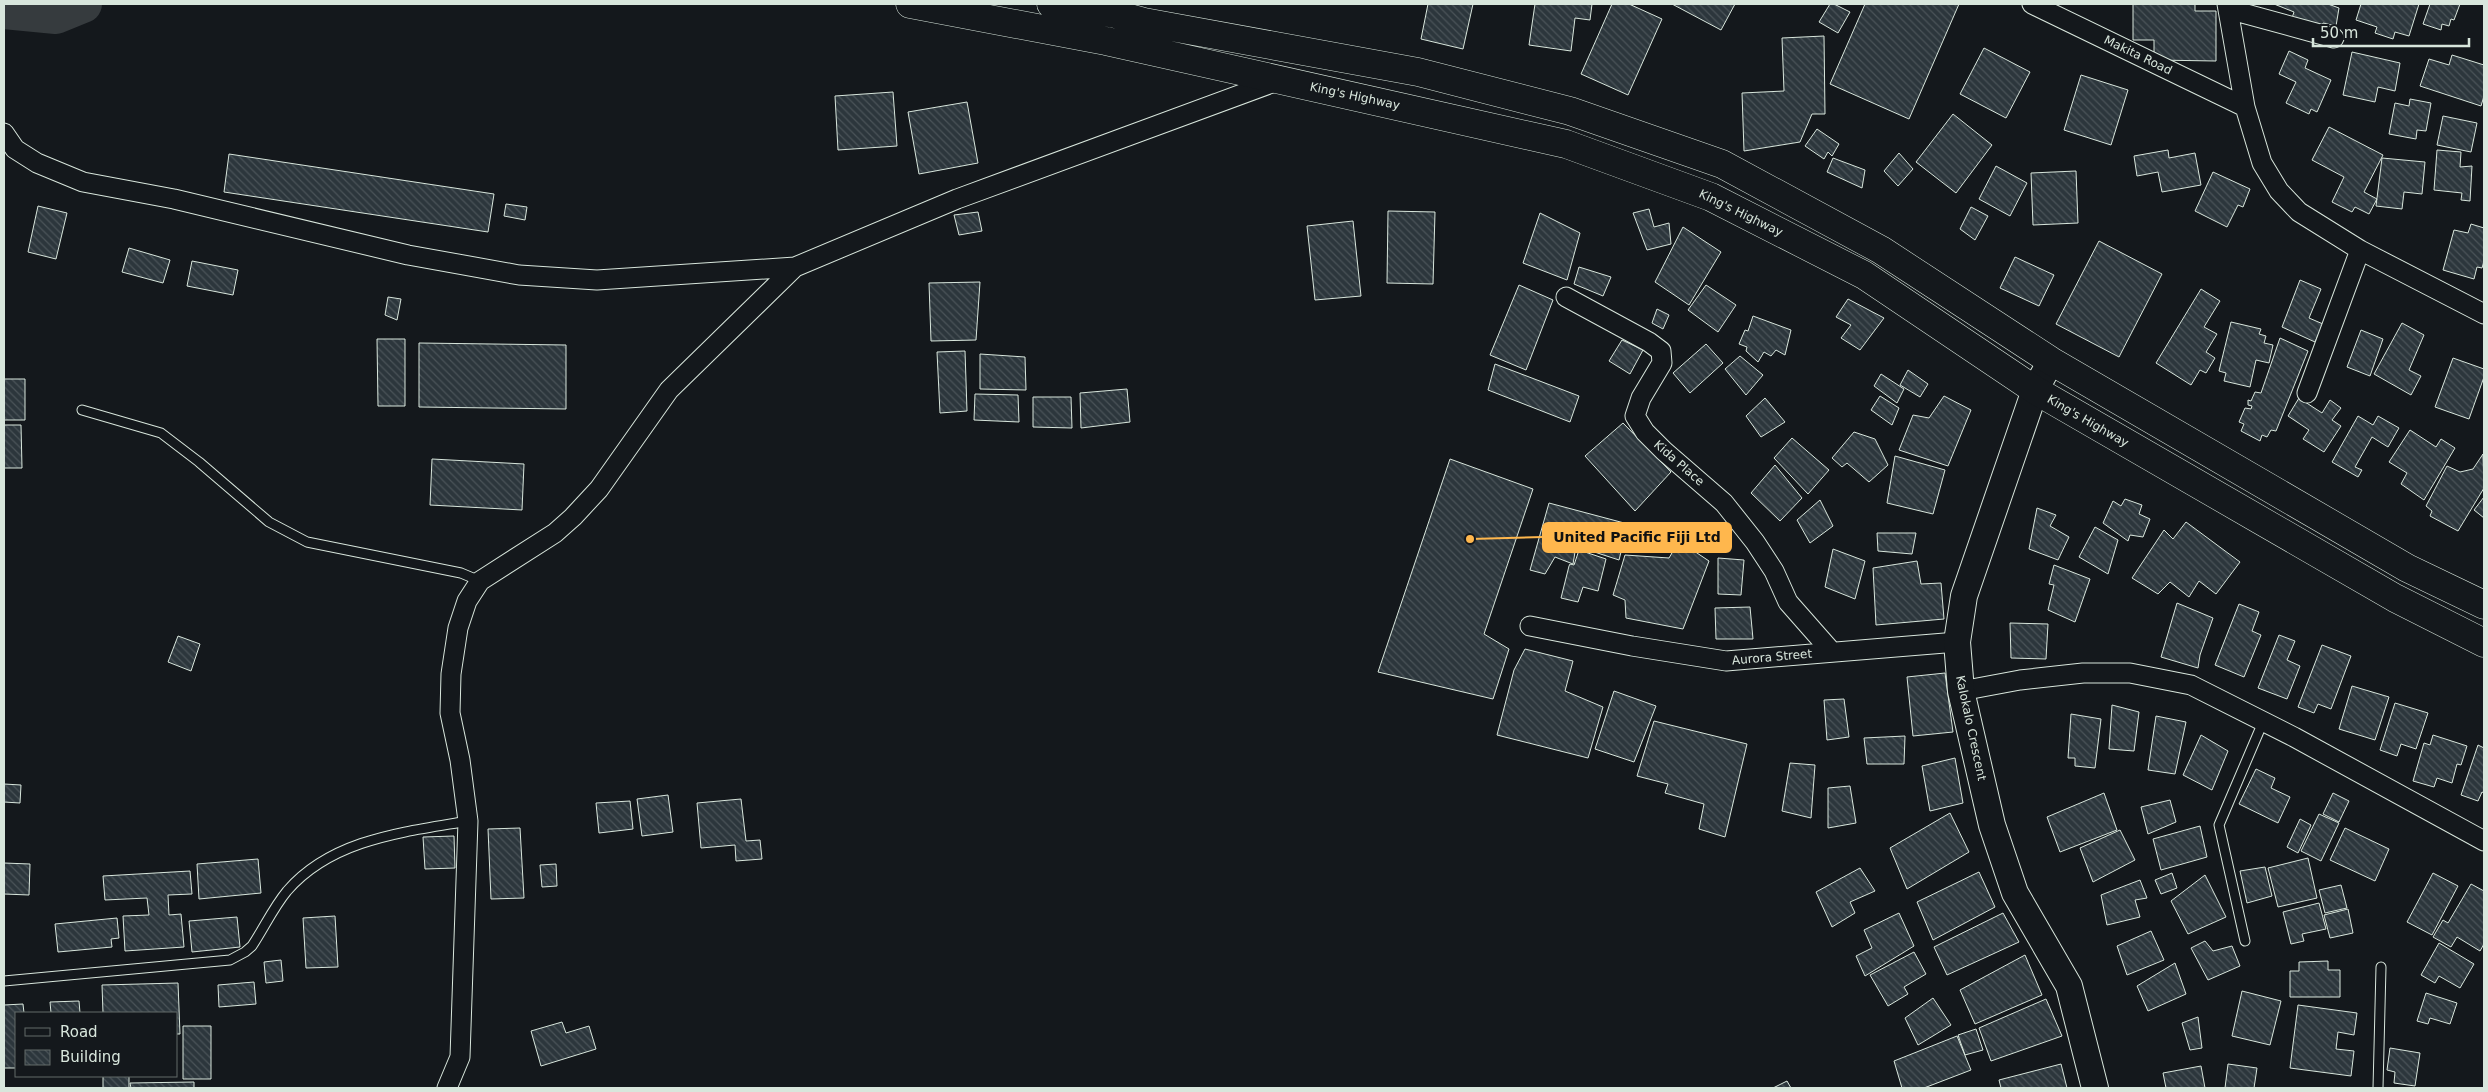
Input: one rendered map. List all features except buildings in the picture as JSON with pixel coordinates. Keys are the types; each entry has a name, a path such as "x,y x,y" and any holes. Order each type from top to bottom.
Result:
{"highway":[{"name":"King's Highway","path":"910,4 1106,41 1566,144 1711,197 1864,275 2035,390 2395,598 2484,643"},
{"path":"1051,4 1146,13 1418,72 1570,111 1722,164 1881,250 2051,361 2407,568 2484,605"}],"street":[{"name":"Makita Road","path":"2032,4 2245,107"},
{"path":"2334,38 2227,6 2245,107 2262,163 2279,191 2299,212 2360,250 2484,314"},
{"path":"1106,41 1116,9"},
{"path":"1138,49 1146,13"},
{"path":"4,133 15,149 37,163 83,182 174,199 408,255 519,275 597,280 795,267 957,199 1281,80"},
{"path":"2307,393 2360,250"},
{"path":"447,1088 460,1057 468,821 460,760 450,713 451,674 458,628 467,601 480,581 555,533 572,517 599,489 669,390 795,267"},
{"name":"Kida Place","path":"1566,297 1649,342 1661,351 1662,363 1641,398 1635,416 1645,432 1664,451 1724,503 1756,542 1774,571 1788,602 1832,652"},
{"name":"Kalokalo Crescent","path":"2051,361 2035,390 1964,596 1957,642 1961,691 1992,825 2015,893 2069,986 2095,1088"},
{"name":"Aurora Street","path":"1530,626 1632,646 1726,661 1957,642"},
{"path":"1961,691 2020,680 2083,673 2130,673 2191,685 2264,722 2484,841"}],"lane":[{"path":"82,410 161,433 199,462 269,522 307,542 462,573 480,581"},
{"path":"2244,941 2219,825 2264,722"},
{"path":"4,981 230,960 246,952 252,946 286,893 297,881 322,861 359,843 408,831 468,821"},
{"path":"2378,1088 2381,967"}],"waterway":[{"path":"4,10 56,15 83,4"}],"place":[{"name":"United Pacific Fiji Ltd","path":"1470,539"}]}
